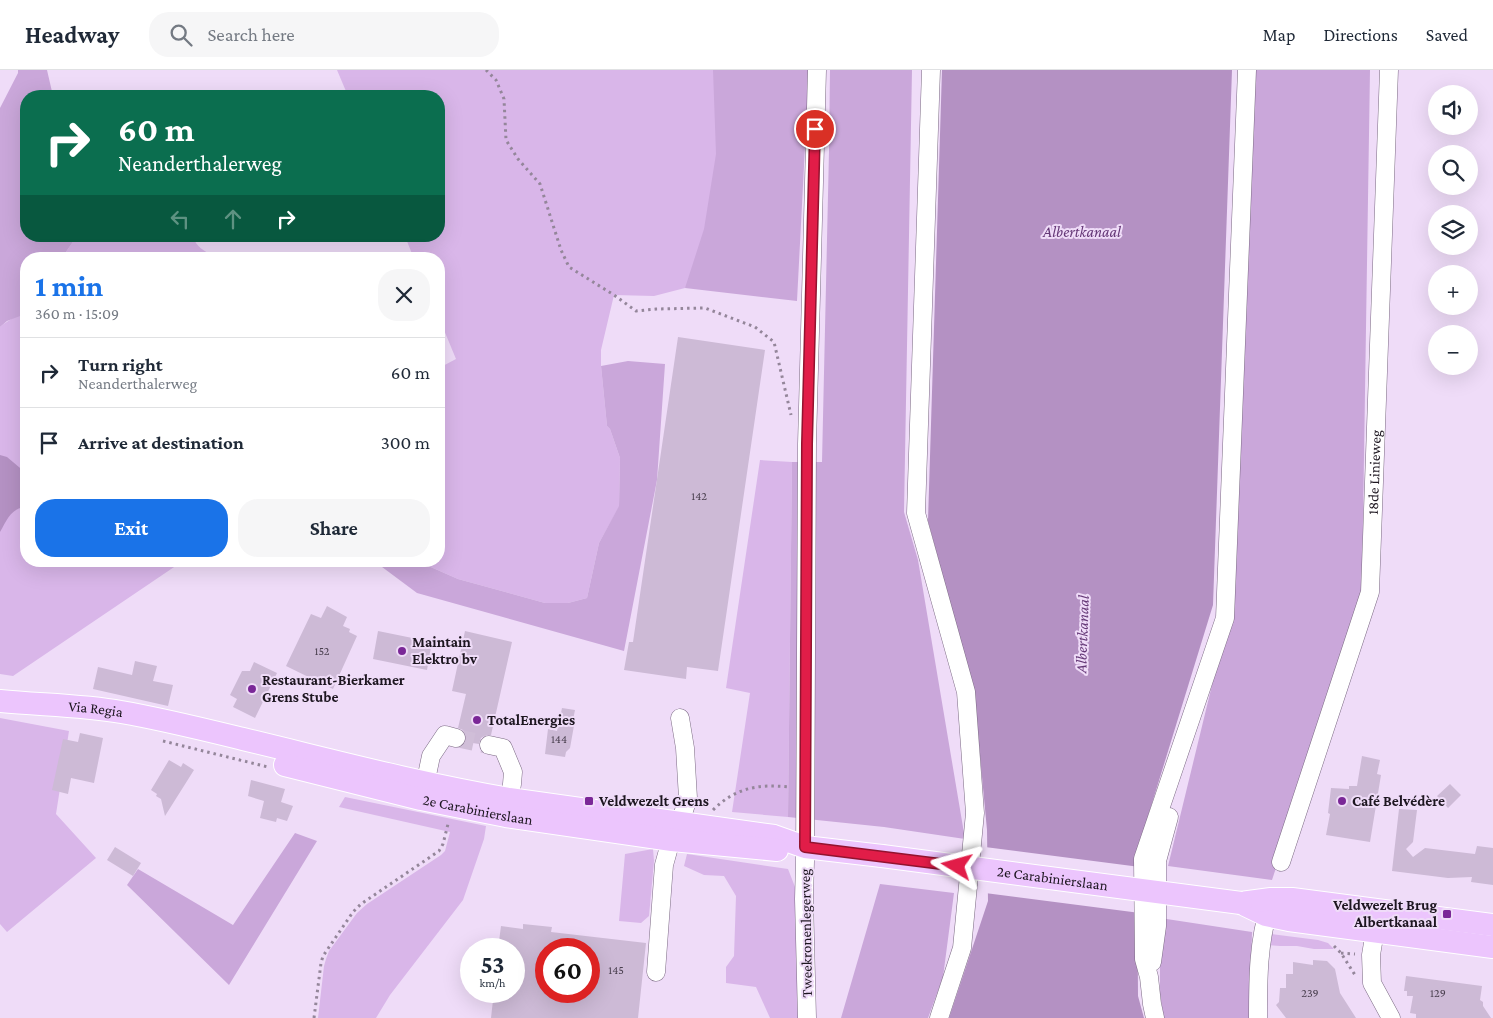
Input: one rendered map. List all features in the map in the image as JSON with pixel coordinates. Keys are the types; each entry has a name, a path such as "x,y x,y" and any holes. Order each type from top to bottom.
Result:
{"main road":[{"name":"Via Regia","path":"0,700 73,712 161,731"},
{"name":"2e Carabinierslaan","path":"161,731 423,791 508,808 676,831 773,851 805,847 1241,903 1269,907 1289,920 1493,947"},
{"name":"2e Carabinierslaan","path":"1269,907 1292,899 1493,925"}],"street":[{"name":"Tweekronenlegerweg","path":"807,1018 804,899 807,444 817,70"},
{"path":"931,70 916,513 966,692 975,812 962,948 940,1018"},
{"path":"1155,1018 1149,977 1144,959 1143,859 1225,618 1247,70"},
{"name":"18de Linieweg","path":"1282,862 1370,592 1389,70"},
{"path":"656,972 664,865 688,798 685,748 680,718"},
{"path":"423,791 431,756 445,735 456,738"},
{"path":"489,745 503,748 513,772 508,808"},
{"path":"1258,1018 1260,956 1263,929 1269,907"},
{"path":"1378,910 1371,955 1372,983 1392,1018"}],"path":[{"path":"486,70 496,80 504,99 506,140 518,159 540,184 561,250 570,267 636,310 704,308 755,327 774,342 790,413 807,444"},
{"path":"161,731 276,769"},
{"path":"710,814 723,800 741,790 757,786 776,785 806,788"},
{"path":"314,1018 323,956 353,912 361,904 439,851 444,844 449,817"}],"shaded area":[{"path":"18,70 47,70 52,90 20,90 20,242 73,242 66,252 20,252 20,316 7,321 0,327 0,108"},
{"path":"337,70 716,70 723,238 685,288 654,296 614,295 601,350 601,366 607,426 610,429 620,458 619,507 599,543 587,598 568,603 545,603 458,579 431,567 445,567 445,365 456,359 445,332 445,252 411,252 407,242 445,242 445,90 345,90"},
{"path":"713,70 809,70 797,301 685,288 704,229 716,154"},
{"path":"830,70 912,70 904,512 918,560 965,839 884,827 788,817 792,462 822,462"},
{"path":"1251,70 1370,70 1362,586 1352,638 1272,880 1168,866 1231,607"},
{"path":"73,242 196,242 206,252 66,252"},
{"path":"20,314 20,567 174,567 13,676 0,674 0,327"},
{"path":"628,361 665,364 657,480 624,651 417,593 382,567 431,567 458,579 545,603 568,603 587,598 599,543 619,506 620,458 610,429 607,426 601,366"},
{"path":"760,460 792,462 788,817 732,812 750,693 726,688"},
{"path":"0,718 69,731 56,814 96,858 7,932 0,924"},
{"path":"345,797 486,826 484,839 463,900 390,995 376,1018 318,1018 324,966 329,951 357,913 367,904 441,855 445,851 450,832 339,807"},
{"path":"295,833 317,841 229,985 127,885 138,869 233,925"},
{"path":"653,849 654,861 649,916 641,923 619,921 625,854"},
{"path":"687,854 788,869 797,892 801,1018 770,1018 756,987 726,983 726,967 734,956 736,896 724,876 704,875 684,866"},
{"path":"880,884 954,893 943,977 928,1018 841,1018"},
{"path":"1160,918 1252,932 1250,1018 1164,1018 1160,994"},
{"path":"1271,934 1318,940 1328,943 1334,949 1267,945"}],"water":[{"name":"Albertkanaal","path":"942,70 1232,70 1213,605 1137,852 1138,996 1144,1018 949,1018 988,901 987,830 974,692 928,521"},
{"path":"0,455 7,457 20,468 20,508 13,512 7,519 0,532"}],"pier":[{"path":"985,847 1140,867 1140,913 985,893"}],"building":[{"path":"678,337 765,350 718,671 687,667 686,679 624,670 629,642 633,642"},
{"path":"327,606 347,617 343,626 350,629 349,632 357,636 333,689 286,666 311,614 321,618"},
{"name":"Maintain Elektro bv","path":"378,631 432,642 427,670 373,659"},
{"path":"465,631 512,642 491,735 481,738 479,744 466,742 466,735 463,730 458,728 466,694 452,691"},
{"path":"135,661 157,666 153,681 173,685 168,706 93,689 98,667 132,675"},
{"name":"Restaurant-Bierkamer Grens Stube","path":"254,662 277,673 255,718 233,707 237,699 230,695 242,671 250,671"},
{"path":"562,708 575,710 570,748 566,752 565,757 545,754 548,729 557,731"},
{"path":"80,733 103,738 94,783 71,778 68,794 52,790 63,739 78,742"},
{"path":"1362,756 1380,760 1377,774 1381,775 1370,842 1326,835 1330,814 1328,813 1331,788 1349,789 1349,786 1357,786"},
{"path":"169,760 181,767 183,763 194,770 165,816 161,799 151,790"},
{"path":"251,780 285,789 281,802 293,806 287,821 277,818 276,822 260,818 264,801 248,796"},
{"path":"1450,784 1461,795 1448,808 1437,796"},
{"path":"1399,809 1417,810 1413,842 1406,849 1413,857 1425,848 1475,854 1477,846 1493,848 1493,885 1471,882 1472,877 1448,878 1392,871"},
{"path":"115,847 141,863 133,876 107,860"},
{"path":"523,924 552,927 551,932 646,943 638,1018 491,1018 493,1003 525,1003 525,938 499,938 501,926 523,929"},
{"path":"1313,960 1327,961 1335,969 1340,993 1356,1018 1286,1018 1276,1005 1279,1002 1280,988 1286,988 1286,974 1293,974 1293,962 1313,965"},
{"path":"1406,976 1482,986 1480,1000 1483,1002 1483,1006 1491,1018 1416,1018 1416,1014 1410,1013 1413,996 1407,996 1407,991 1404,991"}],"tunnel":[{"path":"456,738 489,745"}],"place":[{"name":"Maintain Elektro bv","path":"402,651"},
{"name":"Restaurant-Bierkamer Grens Stube","path":"252,689"},
{"name":"TotalEnergies","path":"477,720"},
{"name":"Veldwezelt Grens","path":"589,801"},
{"name":"Café Belvédère","path":"1342,801"},
{"name":"Veldwezelt Brug Albertkanaal","path":"1447,914"}],"route":[{"path":"815,129 807,444 805,847 957,866"}]}
